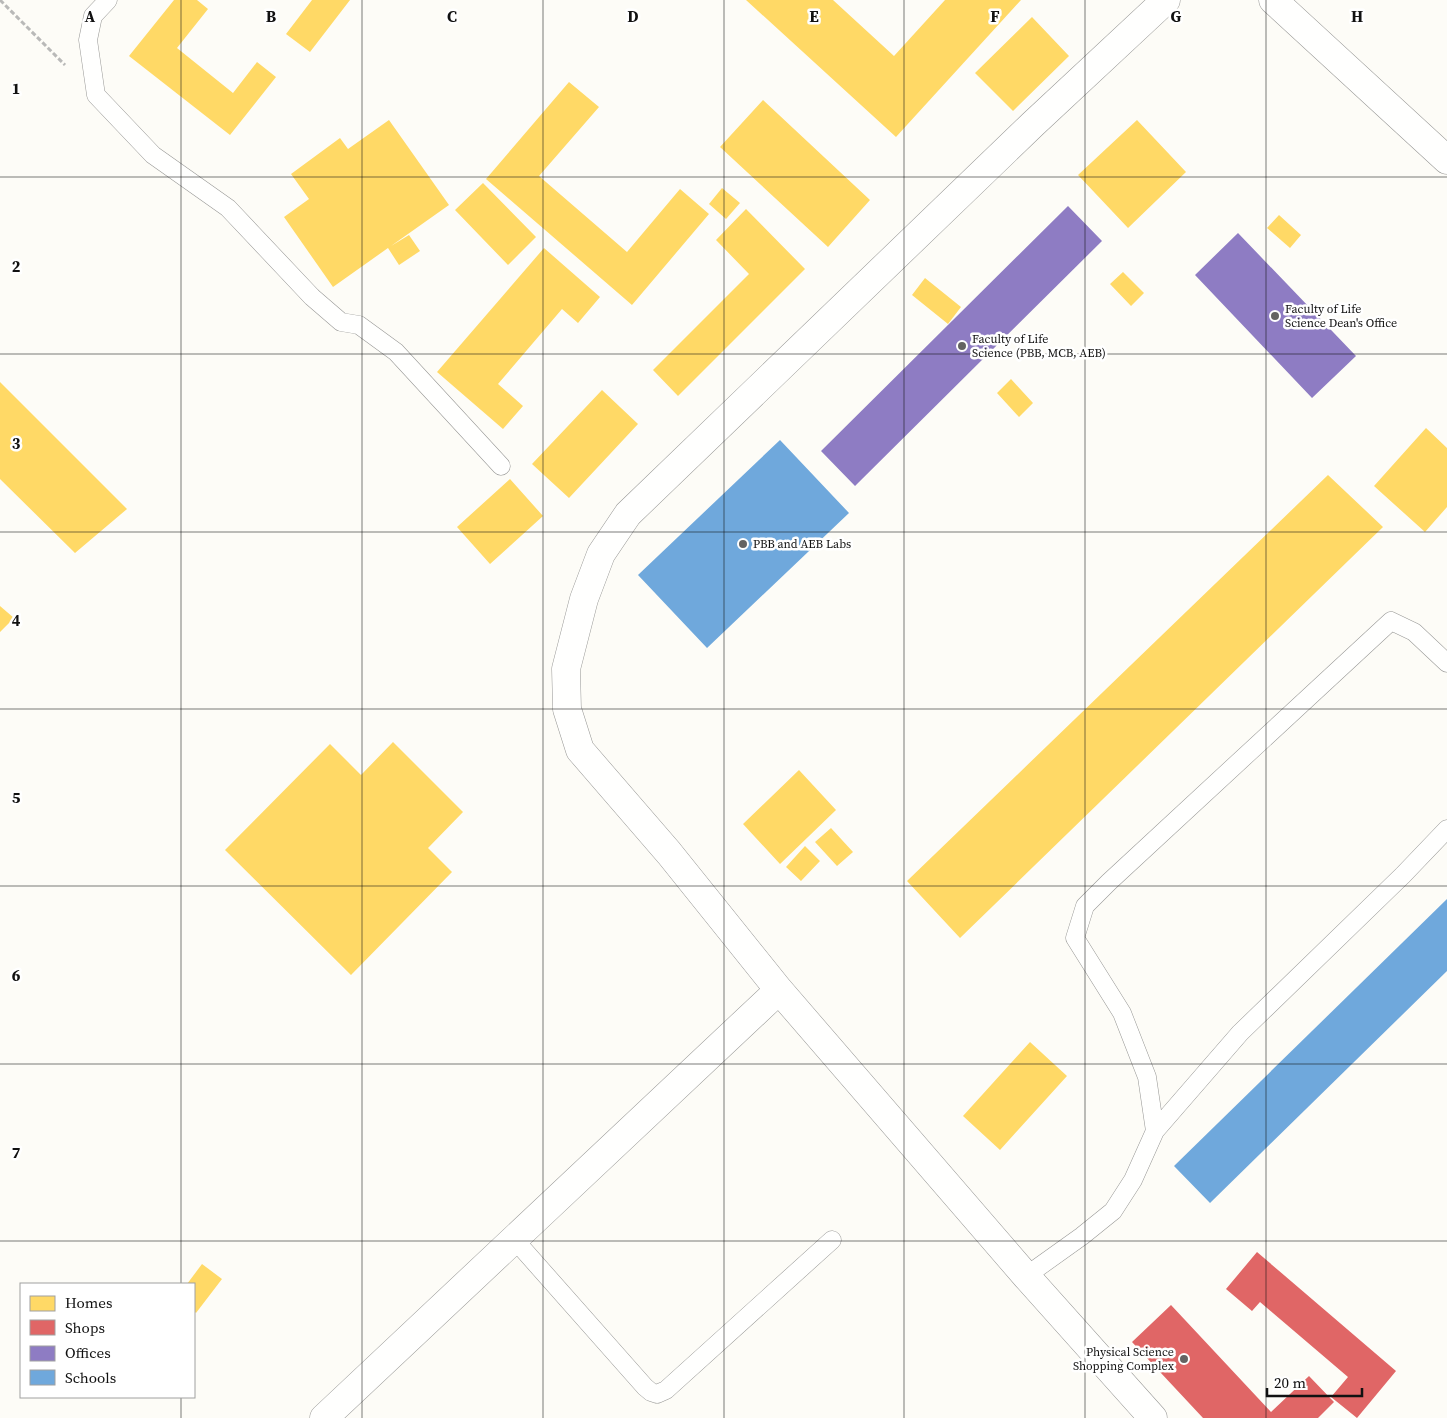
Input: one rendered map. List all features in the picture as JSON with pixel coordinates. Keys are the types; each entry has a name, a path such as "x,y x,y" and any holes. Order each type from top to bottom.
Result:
{"street":[{"path":"1153,1418 1026,1276 779,990 669,853 580,750 568,709 566,669 584,599 601,554 628,514 1034,124 1166,0"},
{"path":"1273,0 1447,160"},
{"path":"324,1418 779,990"}],"lane":[{"path":"108,0 93,16 88,40 96,95 153,155 228,208 312,297 341,322 359,325 396,352 501,466"},
{"path":"1155,1131 1147,1077 1122,1013 1075,938 1085,906 1391,621 1414,632 1447,662"},
{"path":"1026,1276 1113,1211 1133,1180 1155,1131 1240,1034 1447,829"},
{"path":"514,1239 645,1387 657,1394 666,1390 832,1240"}],"path":[{"path":"0,0 96,95"}],"building: Homes":[{"path":"174,0 197,0 208,9 177,48 233,93 257,62 276,77 230,135 129,56"},
{"path":"312,0 350,0 310,52 286,34"},
{"path":"746,0 833,0 894,56 945,0 1021,0 896,137"},
{"path":"1032,17 1069,56 1013,111 975,73"},
{"path":"569,82 599,107 539,176 627,252 680,189 709,214 632,305 486,179"},
{"path":"763,100 870,200 828,247 720,147"},
{"path":"389,120 449,205 391,246 409,235 420,251 399,265 388,248 333,287 284,217 309,199 291,174 340,138 348,149"},
{"path":"1137,120 1186,172 1128,228 1078,175"},
{"path":"483,183 536,237 508,265 455,210"},
{"path":"722,188 740,203 726,219 709,204"},
{"path":"746,209 805,269 678,396 653,370 749,274 716,240"},
{"path":"1279,215 1301,235 1290,248 1267,228"},
{"path":"544,248 600,297 578,323 562,309 498,384 523,406 503,429 437,372"},
{"path":"1123,272 1144,293 1131,306 1110,284"},
{"path":"925,278 961,307 948,324 912,295"},
{"path":"1011,379 1033,403 1019,417 997,393"},
{"path":"0,382 127,509 75,553 0,479"},
{"path":"602,390 638,424 569,498 532,464"},
{"path":"1426,428 1447,448 1447,507 1425,532 1374,486"},
{"path":"1328,475 1383,527 960,938 907,881"},
{"path":"510,479 543,516 490,564 457,527"},
{"path":"0,606 14,618 0,632"},
{"path":"393,742 463,812 428,848 452,872 351,975 225,850 330,744 361,775"},
{"path":"799,770 836,810 780,864 743,824"},
{"path":"831,828 853,852 837,866 815,842"},
{"path":"805,846 820,861 801,881 786,867"},
{"path":"1030,1042 1067,1076 1000,1150 963,1116"},
{"path":"202,1264 222,1279 196,1313 195,1283 188,1283"}],"building: Shops":[{"path":"1257,1252 1396,1371 1357,1418 1331,1397 1348,1377 1260,1302 1252,1311 1226,1289"},
{"name":"Physical Science Shopping Complex","path":"1171,1305 1271,1412 1309,1376 1334,1402 1318,1418 1203,1418 1132,1342"}],"building: Offices":[{"name":"Faculty of Life Science (PBB, MCB, AEB)","path":"1068,206 1102,241 855,486 821,451"},
{"name":"Faculty of Life Science Dean's Office","path":"1238,233 1356,356 1312,398 1195,275"}],"building: Schools":[{"name":"PBB and AEB Labs","path":"780,440 849,513 707,648 638,575"},
{"path":"1447,899 1447,971 1210,1203 1174,1166"}],"place":[{"name":"Faculty of Life Science Dean's Office","path":"1275,316"},
{"name":"Faculty of Life Science (PBB, MCB, AEB)","path":"962,346"},
{"name":"PBB and AEB Labs","path":"743,544"},
{"name":"Physical Science Shopping Complex","path":"1184,1359"}]}
